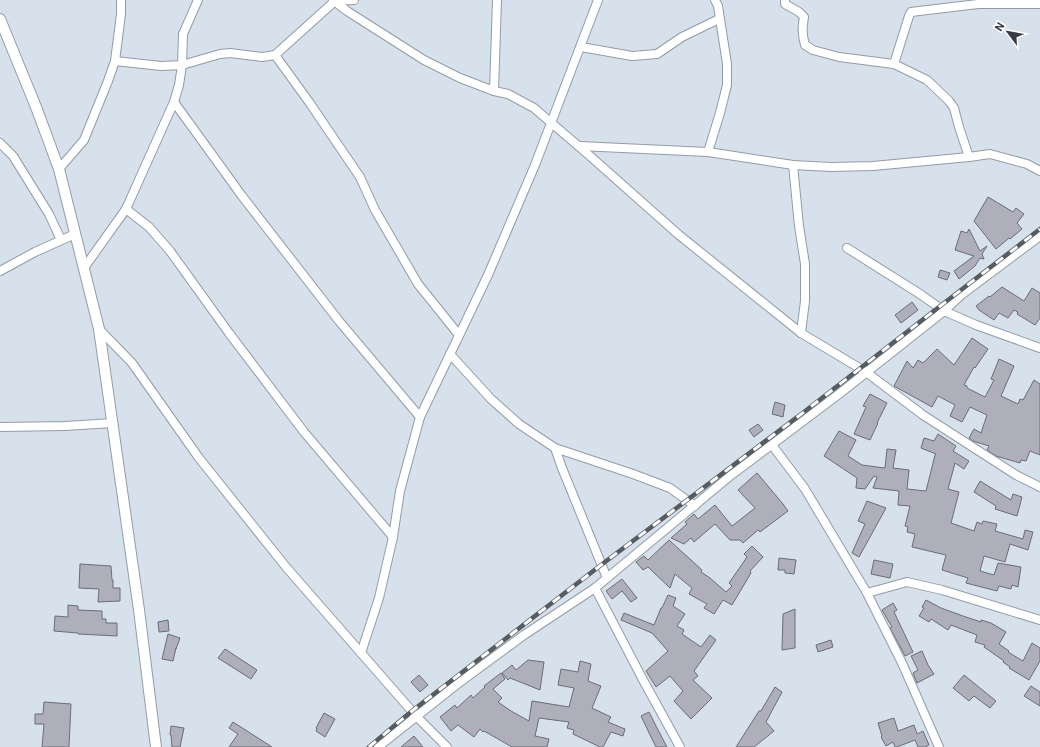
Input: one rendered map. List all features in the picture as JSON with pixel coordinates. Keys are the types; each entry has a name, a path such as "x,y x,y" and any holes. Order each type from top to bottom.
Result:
{"street":[{"path":"59,169 84,140 108,81 115,61 121,14 121,0"},
{"path":"84,268 126,209 174,102 179,85 182,65 183,34 198,0"},
{"path":"115,61 161,66 182,65 220,54 230,53 262,56 275,55 334,1 354,0"},
{"path":"494,91 497,0"},
{"path":"361,653 379,598 393,537 400,491 420,417 488,275 535,165 598,0"},
{"path":"708,152 727,85 727,64 718,6 715,0"},
{"path":"785,0 785,4 799,12 804,18 802,35 805,45 813,50 839,57 894,64 928,80 954,108 969,158"},
{"path":"334,1 347,11 424,60 460,78 494,91 508,94 534,108 679,235 801,333 866,372 923,415 1016,475 1040,487"},
{"path":"894,64 911,12 978,4 1040,4"},
{"path":"0,19 59,169 99,328 138,602 156,747"},
{"path":"581,47 632,56 657,54 682,37 719,19"},
{"path":"275,55 360,177 375,210 418,284 459,336"},
{"path":"174,102 242,196 325,302 420,417"},
{"path":"0,143 13,156 48,214 61,240"},
{"path":"579,146 708,152 793,165 831,167 872,166 969,158 990,154 1027,164 1040,171"},
{"path":"793,165 799,226 805,264 805,301 801,333"},
{"path":"126,209 149,227 170,251 229,333 304,432 393,537"},
{"path":"0,270 75,234"},
{"path":"378,747 456,685 524,635 595,588 730,476 839,394 944,311 961,295 1040,236"},
{"path":"847,248 944,311 976,325 1040,348"},
{"path":"99,328 132,363 199,458 271,549 417,717 447,747"},
{"path":"450,354 491,399 519,424 555,448 670,488 695,506"},
{"path":"0,427 65,426 113,423"},
{"path":"772,445 805,489 867,593 902,663 939,747"},
{"path":"555,448 607,578"},
{"path":"867,593 908,582 942,590 1040,620"},
{"path":"595,588 680,747"}],"building":[{"path":"988,197 1013,212 1016,208 1024,214 1017,223 1022,229 996,249 974,221"},
{"path":"969,229 980,251 987,246 982,254 984,259 980,258 975,266 959,279 954,271 974,256 955,250 961,231 967,233"},
{"path":"940,270 950,273 947,280 938,277"},
{"path":"1002,287 1024,301 1032,288 1040,293 1040,318 1035,325 1017,314 1018,312 1014,310 1008,318 999,313 994,320 979,310 976,306"},
{"path":"912,302 918,310 901,323 895,315"},
{"path":"972,338 988,349 975,368 974,367 964,385 967,386 967,388 985,397 994,380 991,379 999,359 1014,366 1001,396 1018,404 1020,399 1023,400 1034,380 1040,384 1040,455 1030,451 1026,461 1021,460 1020,463 996,456 987,450 989,446 973,441 969,438 974,429 981,433 987,415 970,407 962,422 950,416 955,405 938,396 932,407 894,386 907,361 913,368 918,360 923,363 937,349 954,365"},
{"path":"870,394 887,403 870,440 854,434 866,407 863,406"},
{"path":"775,402 785,405 783,417 772,414"},
{"path":"758,424 763,430 754,437 749,430"},
{"path":"839,431 856,440 848,456 862,465 885,468 887,449 896,450 893,468 909,470 907,489 926,491 936,454 921,448 924,438 934,441 938,434 956,446 953,451 969,461 964,469 955,463 948,489 959,492 951,523 974,531 977,522 982,524 983,521 997,524 995,531 1023,539 1025,530 1033,532 1028,550 1010,544 1005,562 984,556 980,571 994,575 998,563 1021,567 1018,587 1012,585 1011,589 999,586 997,591 966,583 968,578 942,570 946,555 912,547 915,534 907,532 908,527 905,526 910,506 898,505 899,491 873,488 877,477 874,476 865,489 856,488 857,478 824,456"},
{"path":"757,473 788,511 760,532 758,530 743,543 740,540 730,540 715,524 694,542 691,538 684,544 671,538 687,524 685,522 694,514 698,519 715,505 732,526 755,508 738,490"},
{"path":"980,481 1011,500 1013,494 1022,497 1017,516 995,509 996,506 974,492"},
{"path":"867,501 886,508 859,557 852,553 865,524 858,521"},
{"path":"669,540 702,570 701,572 726,592 732,586 729,583 747,557 744,554 752,546 763,557 750,571 751,573 732,605 723,600 714,614 704,608 707,604 689,594 692,588 675,574 670,588 648,567 643,570 636,562 644,556 648,560"},
{"path":"779,558 796,560 794,574 785,573 785,570 778,570"},
{"path":"874,560 893,564 890,578 871,574"},
{"path":"80,564 111,566 113,588 120,588 120,601 98,602 99,589 79,588"},
{"path":"622,579 637,598 631,602 622,591 612,599 606,591"},
{"path":"668,595 676,598 673,606 685,614 677,626 684,630 682,634 701,647 710,635 716,640 694,671 698,676 693,680 712,698 691,719 674,701 683,691 670,676 656,687 646,671 668,651 652,633 621,620 624,613 654,625"},
{"path":"926,600 941,608 963,616 981,622 981,620 991,623 1006,632 999,644 1009,651 1008,652 1023,661 1032,643 1040,648 1040,661 1029,680 1009,668 1010,667 1003,662 1004,661 984,647 985,645 975,642 977,635 951,625 948,630 931,619 929,622 919,616 924,608 922,607"},
{"path":"893,603 897,610 894,612 913,652 905,656 890,628 892,627 882,610"},
{"path":"68,605 78,606 78,610 102,611 102,619 106,619 106,623 117,623 117,636 54,631 55,616 68,617"},
{"path":"795,609 795,648 782,650 783,614"},
{"path":"168,620 169,631 159,632 158,622"},
{"path":"168,634 180,638 173,661 162,659"},
{"path":"831,640 833,647 818,652 816,645"},
{"path":"225,649 257,670 251,679 218,658"},
{"path":"922,651 934,674 917,683 913,673 918,670 911,656"},
{"path":"528,660 544,662 540,690 510,678 508,680 502,673 512,665 516,670"},
{"path":"580,661 591,664 588,681 601,686 592,708 611,717 608,722 625,729 623,736 611,732 603,747 573,734 574,730 567,728 569,722 539,718 535,736 549,739 547,747 512,747 480,729 474,737 458,725 451,731 440,717 455,705 457,708 471,695 473,698 485,687 484,686 501,673 505,679 493,689 502,698 498,702 529,721 532,701 569,707 574,688 558,685 561,669 578,672"},
{"path":"419,675 428,685 420,692 411,682"},
{"path":"964,675 996,701 990,708 974,696 969,701 953,688"},
{"path":"1031,686 1040,692 1040,706 1024,696"},
{"path":"775,687 782,692 766,722 774,731 754,747 736,747 759,711 761,711"},
{"path":"44,702 71,704 69,747 42,747 44,724 35,724 35,714 43,714"},
{"path":"649,712 667,747 656,747 641,716"},
{"path":"324,713 335,719 325,737 316,731 316,728"},
{"path":"894,718 898,731 914,725 917,734 923,731 929,745 925,747 918,747 915,740 897,747 895,747 893,742 886,746 881,737 878,723"},
{"path":"233,722 272,747 229,747 238,734 229,728"},
{"path":"171,726 184,728 180,747 172,747 170,735"},
{"path":"414,736 423,747 401,747"}],"railway":[{"path":"369,747 412,711 601,565 804,412 1040,229"}]}
